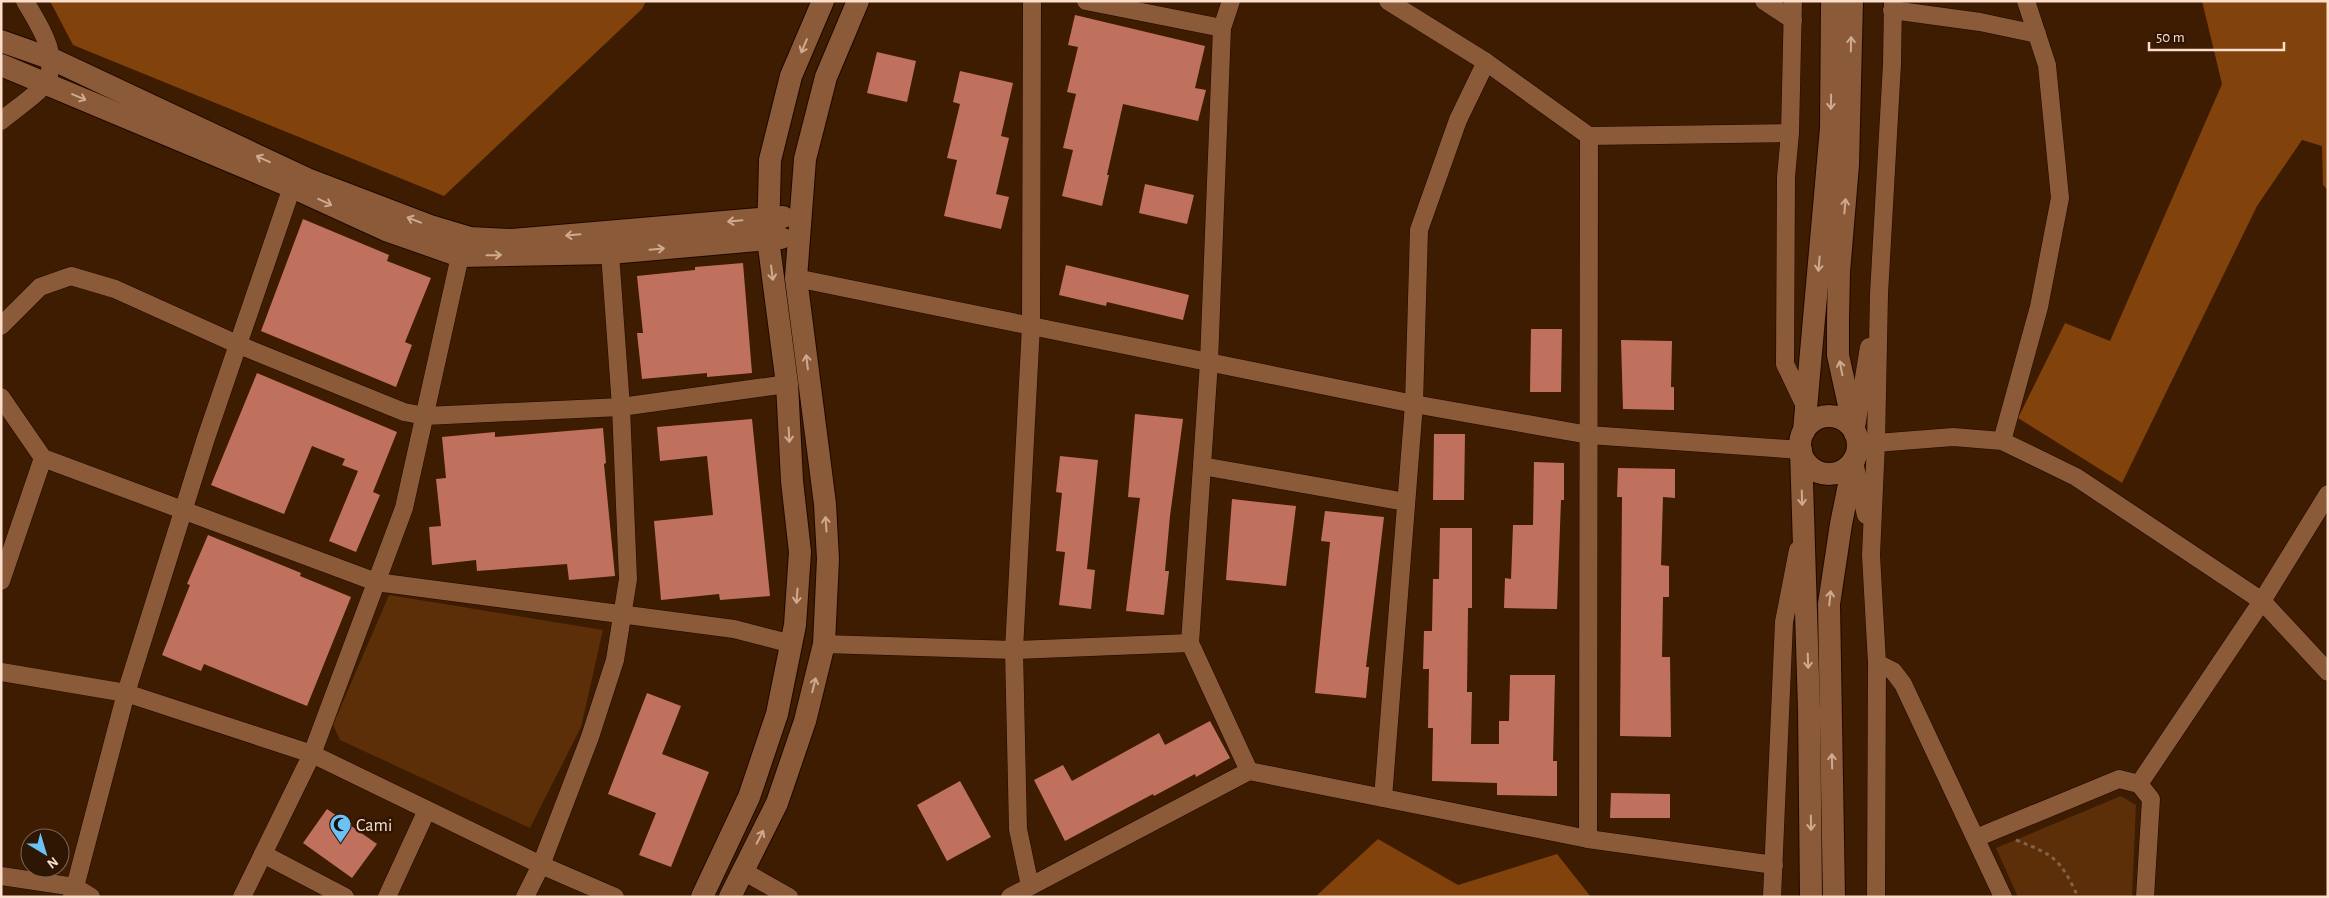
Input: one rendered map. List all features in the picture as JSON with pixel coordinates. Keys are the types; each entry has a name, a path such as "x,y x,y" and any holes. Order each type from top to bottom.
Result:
{"street":[{"path":"1,121 45,83 52,60 42,32 25,1"},
{"path":"702,897 749,797 777,714 795,625 800,552 792,481 787,384 768,228 770,160 789,86 823,1"},
{"path":"730,897 777,803 805,721 824,644 828,559 825,504 796,278 805,159 826,77 858,1"},
{"path":"1030,886 1018,829 1014,650 1031,326 1032,1"},
{"path":"1086,1 1222,28"},
{"path":"1231,1 1222,28 1209,362 1190,643 1249,771"},
{"path":"1388,1 1486,62 1589,136 1790,133"},
{"path":"1764,1 1792,20"},
{"path":"1793,1 1790,133 1786,177 1784,364 1806,408"},
{"path":"1811,897 1810,709 1803,525 1802,440 1831,128 1832,1"},
{"path":"1852,1 1848,165 1839,272 1838,346 1843,378 1861,444 1871,555 1877,663 1876,897"},
{"path":"2002,441 2039,307 2060,198 2047,65 2026,1"},
{"path":"1834,897 1829,604 1841,524 1861,444 1878,294 1892,64 1892,6 2037,34"},
{"path":"1,41 52,60 307,179 430,226 470,238 512,240 800,226"},
{"path":"1383,798 1414,404 1419,230 1458,120 1486,62"},
{"path":"1,65 292,187 386,230 460,256 610,253 768,228"},
{"path":"1588,839 1589,136"},
{"path":"73,892 126,693 183,512 292,187"},
{"path":"525,897 541,864 590,737 615,660 628,579 621,407 610,253"},
{"path":"242,897 312,754 404,508 460,256"},
{"path":"1,326 40,287 71,276 115,289 239,345 404,412 425,416 621,407 787,384"},
{"path":"796,278 1414,404 1589,435 1802,440"},
{"path":"1,397 43,458 183,512 376,582 734,629 792,644"},
{"path":"1861,444 1847,467 1838,472 1828,474 1810,467 1804,459 1802,440 1809,424 1825,416 1843,420 1861,444 1871,555"},
{"path":"1861,444 1953,437 2002,441 2076,477 2262,601 2328,672"},
{"path":"1,581 43,458"},
{"path":"1202,466 1406,502"},
{"path":"2139,784 2262,601 2328,494"},
{"path":"1772,897 1784,622 1803,525"},
{"path":"824,644 1014,650 1190,643"},
{"path":"1877,663 1893,671 1903,684 2003,897"},
{"path":"1,672 126,693 312,754 541,864 615,897"},
{"path":"1010,897 1249,771 1588,839 1774,865"},
{"path":"1976,838 2119,780 2139,784 2151,799 2145,897"},
{"path":"388,897 427,810"},
{"path":"263,854 344,897"},
{"path":"743,871 789,897"},
{"path":"1,876 91,897"}],"path":[{"path":"1994,831 2040,849 2057,859 2078,897"}],"shaded area":[{"path":"50,1 646,1 642,9 444,196 73,45"},
{"path":"2202,1 2328,1 2328,190 2323,185 2322,146 2302,140 2257,206 2122,483 2018,418 2065,323 2110,341 2222,84"},
{"path":"389,595 603,630 581,727 530,828 340,740 333,725"},
{"path":"2121,796 2136,805 2132,897 2018,897 1996,848"},
{"path":"1378,839 1458,885 1557,854 1591,897 1315,897"}],"building":[{"path":"1075,15 1205,46 1195,88 1206,90 1198,121 1123,104 1102,206 1062,196 1073,150 1063,148 1076,94 1067,92 1078,47 1068,45"},
{"path":"877,52 916,61 907,102 867,93"},
{"path":"960,71 1013,83 1001,136 1009,138 996,194 1009,197 1001,229 944,216 957,160 947,158 960,104 953,102"},
{"path":"1145,184 1194,195 1187,224 1139,213"},
{"path":"303,219 389,255 387,261 431,278 405,342 412,345 396,387 261,331"},
{"path":"743,263 752,373 707,377 707,373 642,379 637,333 643,333 637,276 695,270 695,267"},
{"path":"1066,265 1189,295 1183,320 1107,302 1106,306 1059,295"},
{"path":"1531,329 1562,329 1561,392 1530,392"},
{"path":"1621,340 1672,341 1671,387 1674,387 1674,410 1623,409"},
{"path":"257,373 397,432 373,492 380,495 356,552 329,541 358,471 342,465 345,459 312,446 284,514 211,485"},
{"path":"1135,414 1183,419 1170,516 1165,571 1169,571 1164,615 1126,611 1140,498 1128,497"},
{"path":"752,419 770,596 720,600 719,594 661,600 654,521 713,515 707,456 660,461 657,427"},
{"path":"603,428 606,463 604,464 615,576 569,580 567,564 477,571 476,560 432,565 429,527 441,526 436,479 446,478 442,437 495,432 495,437"},
{"path":"1434,434 1465,434 1464,500 1433,500"},
{"path":"1060,456 1098,460 1087,569 1095,570 1091,609 1059,605 1065,552 1056,551 1062,493 1056,492"},
{"path":"1534,462 1564,463 1564,500 1561,500 1557,609 1504,608 1505,578 1511,579 1513,525 1533,525"},
{"path":"1618,468 1675,469 1675,498 1663,497 1661,565 1669,566 1669,597 1663,597 1662,657 1670,657 1671,737 1620,736 1622,497 1617,497"},
{"path":"1232,499 1296,506 1286,586 1226,580"},
{"path":"1325,511 1384,517 1366,667 1369,667 1366,698 1315,693 1330,542 1321,541"},
{"path":"1440,528 1472,528 1472,608 1468,608 1467,692 1472,692 1471,744 1499,744 1499,721 1509,721 1510,675 1555,675 1553,761 1557,761 1557,796 1497,795 1497,783 1432,781 1433,728 1428,728 1429,669 1423,669 1424,631 1432,631 1433,579 1439,579"},
{"path":"208,535 301,573 300,576 351,597 307,706 204,664 201,671 162,655 190,585 187,584"},
{"path":"647,693 681,706 662,754 709,772 671,867 639,855 656,813 608,794"},
{"path":"1210,721 1230,758 1196,777 1195,774 1154,796 1153,794 1065,841 1034,780 1063,765 1072,781 1159,733 1165,745"},
{"path":"960,781 991,837 947,861 917,805"},
{"path":"1611,793 1670,794 1670,818 1610,818"},
{"name":"Cami","path":"327,809 377,844 352,878 303,843"}],"place":[{"name":"Cami","path":"340,844"}]}
